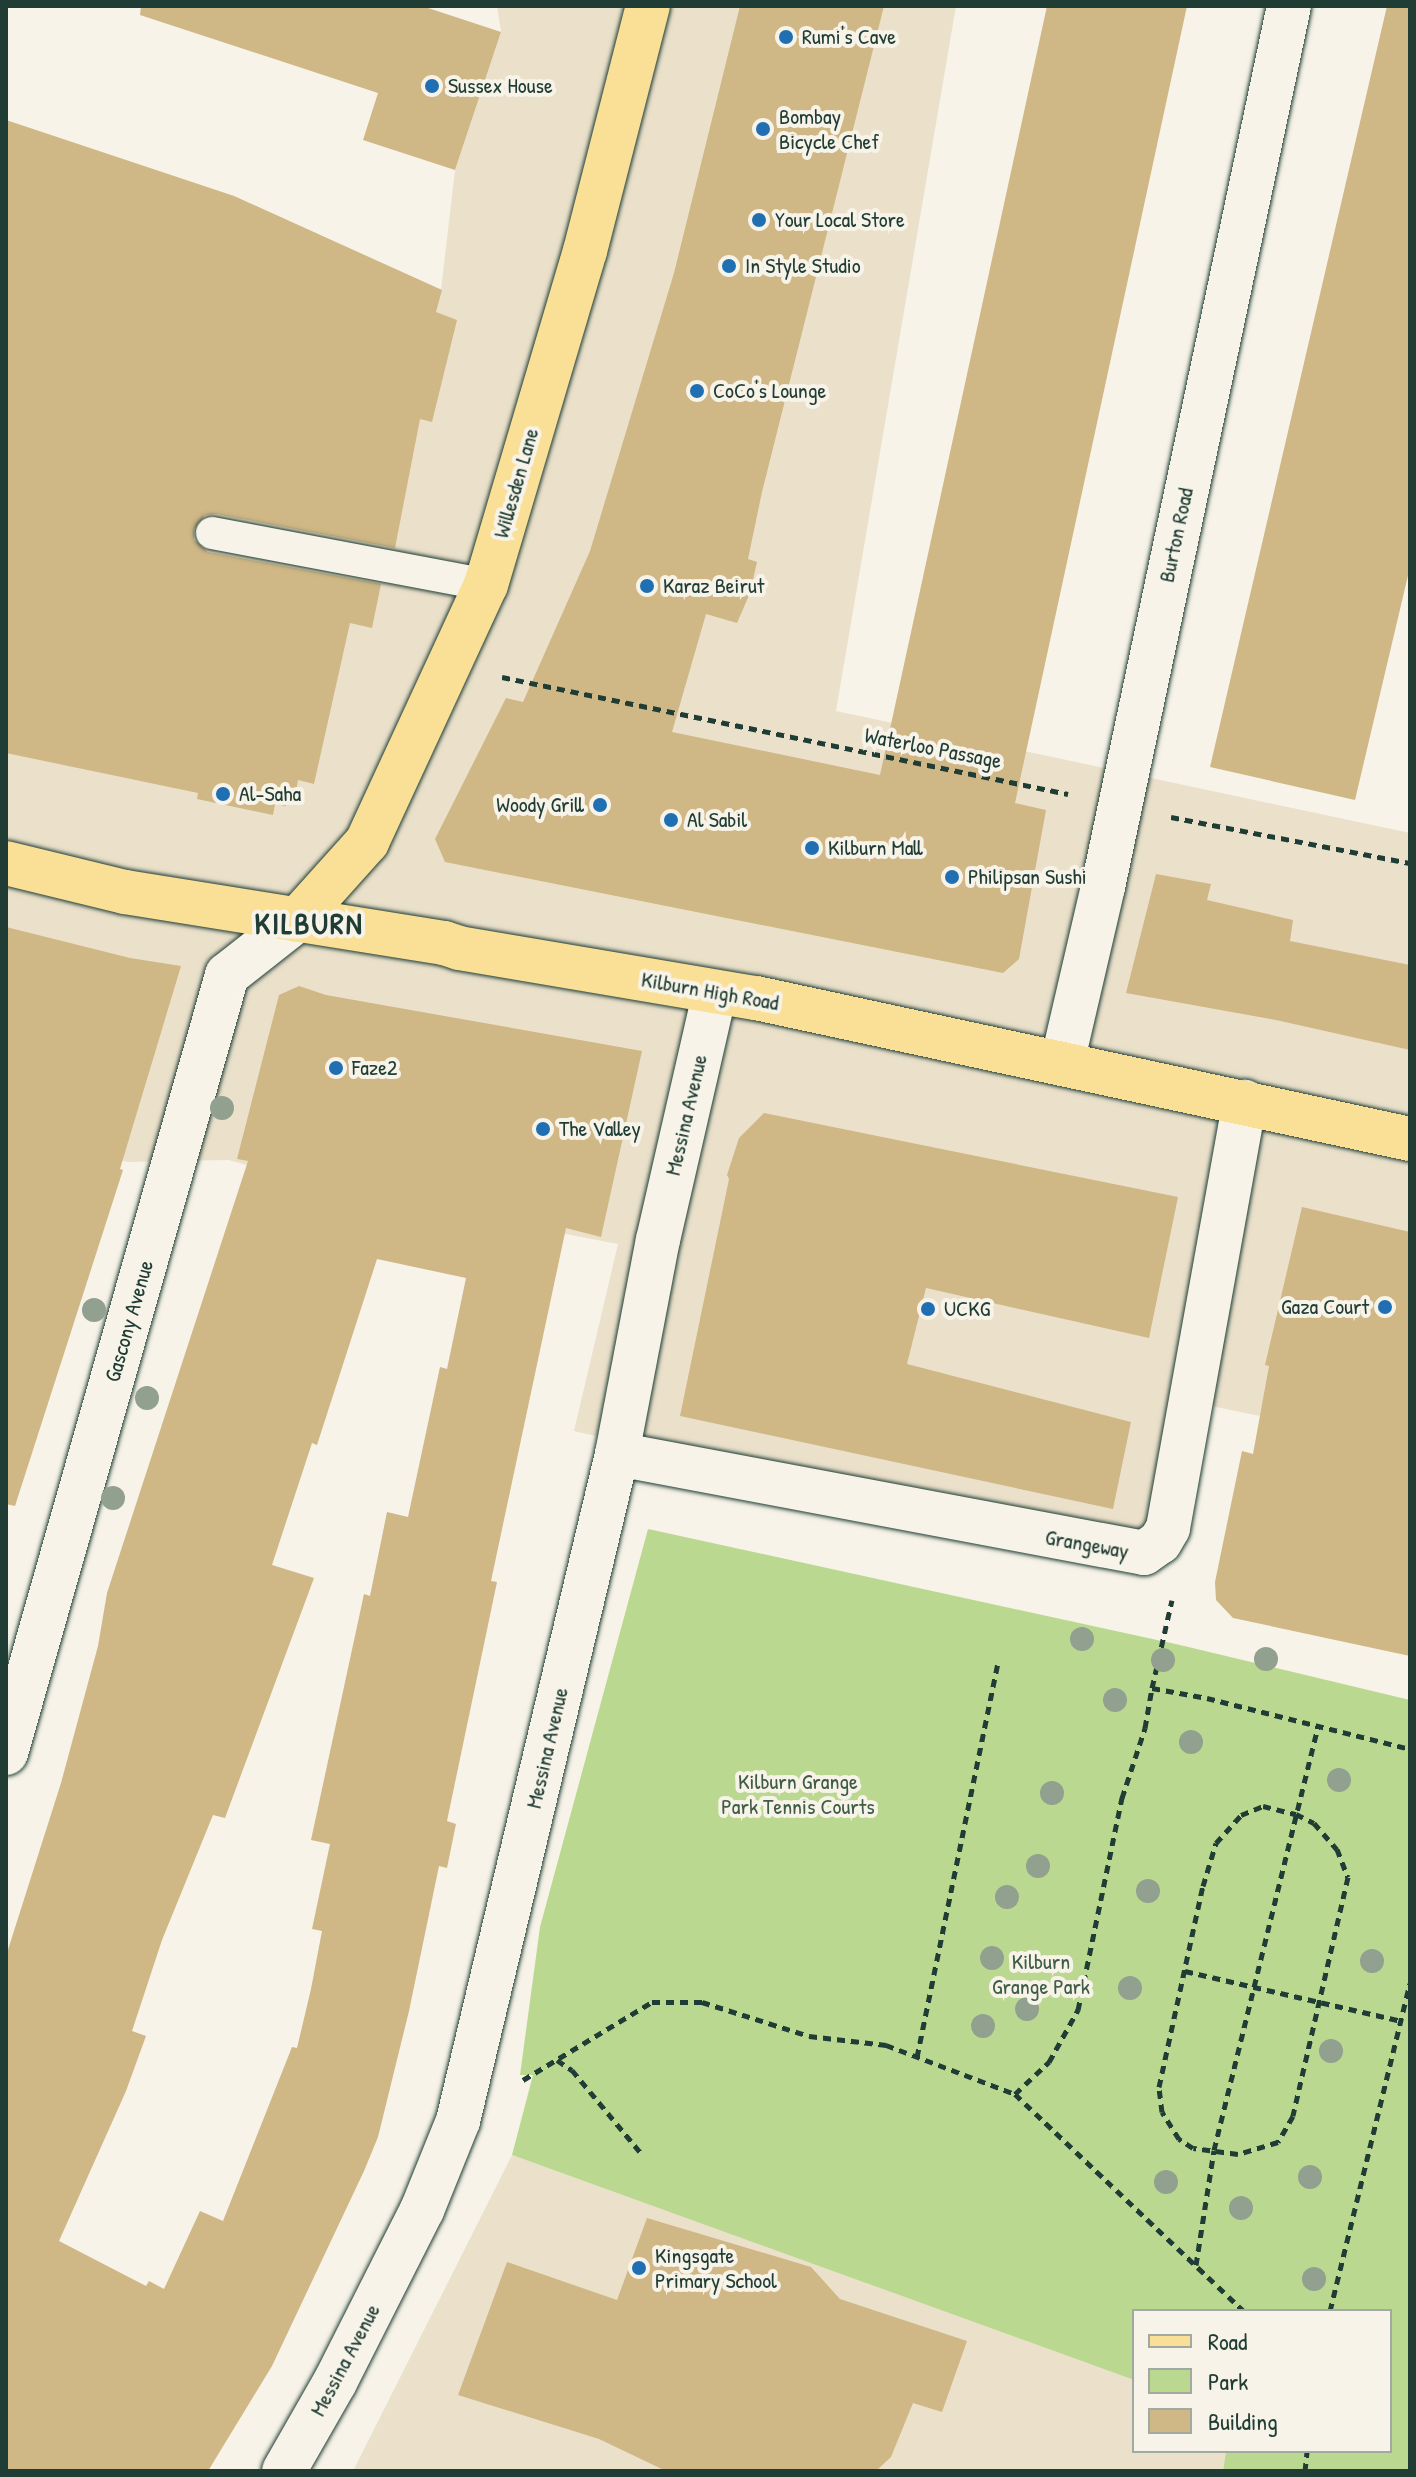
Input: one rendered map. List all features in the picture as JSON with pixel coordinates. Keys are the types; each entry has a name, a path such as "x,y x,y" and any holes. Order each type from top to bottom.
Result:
{"main road":[{"name":"Willesden Lane","path":"297,920 367,842 486,585 585,251 648,6"},
{"name":"Kilburn High Road","path":"6,863 125,892 715,992 1410,1139"}],"street":[{"name":"Burton Road","path":"1062,1063 1289,6"},
{"name":"Gascony Avenue","path":"6,1753 227,975 297,920"},
{"name":"Messina Avenue","path":"284,2471 335,2382 422,2210 458,2121 617,1454 658,1240 715,992"},
{"name":"Grangeway","path":"617,1454 1144,1553 1160,1542 1168,1528 1245,1102"}],"lane":[{"path":"212,533 486,585"}],"path":[{"name":"Waterloo Passage","path":"449,666 1041,786 1119,807 1410,863"},
{"path":"1015,2094 1049,2062 1078,2010 1122,1798 1145,1728 1183,1552 1160,1542"},
{"path":"917,2057 998,1662"},
{"path":"1152,1688 1410,1749"},
{"path":"1196,2266 1214,2150 1318,1725"},
{"path":"1263,1806 1296,1814 1314,1823 1337,1849 1348,1877 1293,2116 1278,2142 1238,2154 1193,2148 1179,2139 1162,2112 1159,2087 1185,1971 1216,1843 1241,1815 1263,1806"},
{"path":"1185,1971 1398,2020"},
{"path":"1330,2309 1398,2020 1410,1984"},
{"path":"458,2121 652,2002 702,2002 809,2036 886,2045 1015,2094 1242,2309"},
{"path":"557,2060 572,2070 641,2153"}],"shaded area":[{"path":"497,6 956,6 836,711 1410,833 1410,1447 1187,1401 1146,1565 574,1431 618,1244 331,1189 229,1160 128,1162 6,1128 6,120 234,196 441,290 455,170 501,32"},
{"name":"Kingsgate Primary School","path":"512,2155 1132,2379 1132,2453 1226,2453 1223,2471 353,2471"}],"green space":[{"name":"Kilburn Grange Park","path":"648,1529 1180,1645 1410,1700 1410,2471 1223,2471 1226,2453 1392,2453 1392,2309 1132,2309 1132,2379 512,2155 533,2075 520,2075 540,1927"}],"building":[{"path":"141,6 422,6 501,32 455,170 363,140 378,93 140,15"},
{"path":"740,6 884,6 762,492 748,559 757,562 750,593 737,623 706,614 672,732 880,775 1047,6 1187,6 1015,803 1046,810 1019,959 1003,973 445,862 435,839 506,698 523,702 590,551 674,273"},
{"path":"1387,6 1410,6 1410,567 1355,800 1210,767"},
{"path":"6,120 234,196 442,290 436,312 457,320 432,422 420,419 395,548 216,514 205,515 194,529 194,540 208,552 381,584 372,628 350,623 314,784 298,780 296,793 289,792 286,806 275,804 273,815 197,799 198,793 6,753"},
{"path":"1156,874 1211,884 1207,900 1293,920 1290,941 1410,965 1410,1050 1276,1020 1126,993"},
{"path":"6,927 130,958 181,966 120,1169 123,1170 15,1506 6,1504"},
{"path":"299,986 326,995 642,1051 601,1237 566,1228 491,1581 497,1582 447,1821 456,1824 447,1868 439,1866 409,2011 378,2137 364,2171 272,2366 208,2471 6,2471 6,1956 61,1783 98,1646 107,1593 248,1161 237,1159 279,995","holes":["377,1259 466,1278 447,1369 440,1367 408,1517 387,1512 370,1596 364,1594 311,1840 330,1844 312,1929 322,1931 297,2048 292,2047 223,2221 200,2211 164,2289 149,2281 146,2286 59,2241 126,2091 146,2036 132,2031 162,1940 213,1815 225,1818 314,1578 272,1565 312,1443 317,1445"]},
{"name":"UCKG","path":"764,1113 1178,1197 1149,1338 926,1288 907,1364 1131,1422 1113,1509 680,1416 729,1179 727,1175 739,1138"},
{"path":"1302,1207 1410,1232 1410,1656 1233,1618 1216,1600 1215,1582 1242,1451 1253,1454 1269,1366 1265,1365"},
{"path":"647,2218 811,2267 840,2299 967,2341 942,2412 913,2403 891,2457 876,2471 666,2471 599,2439 458,2395 507,2262 617,2300"}],"place":[{"name":"Rumi's Cave","path":"786,37"},
{"name":"Sussex House","path":"432,86"},
{"name":"Bombay Bicycle Chef","path":"763,129"},
{"name":"Your Local Store","path":"759,220"},
{"name":"In Style Studio","path":"729,266"},
{"name":"CoCo's Lounge","path":"697,391"},
{"name":"Karaz Beirut","path":"647,586"},
{"name":"Al-Saha","path":"223,794"},
{"name":"Woody Grill","path":"600,805"},
{"name":"Al Sabil","path":"671,820"},
{"name":"Kilburn Mall","path":"812,848"},
{"name":"Philipsan Sushi","path":"952,877"},
{"name":"Faze2","path":"336,1068"},
{"name":"The Valley","path":"543,1129"},
{"name":"Gaza Court","path":"1385,1307"},
{"name":"UCKG","path":"928,1309"},
{"name":"Kingsgate Primary School","path":"639,2268"}],"district":[{"name":"KILBURN","path":"309,923"}],"park label":[{"name":"Kilburn Grange Park Tennis Courts","path":"798,1794"}]}
